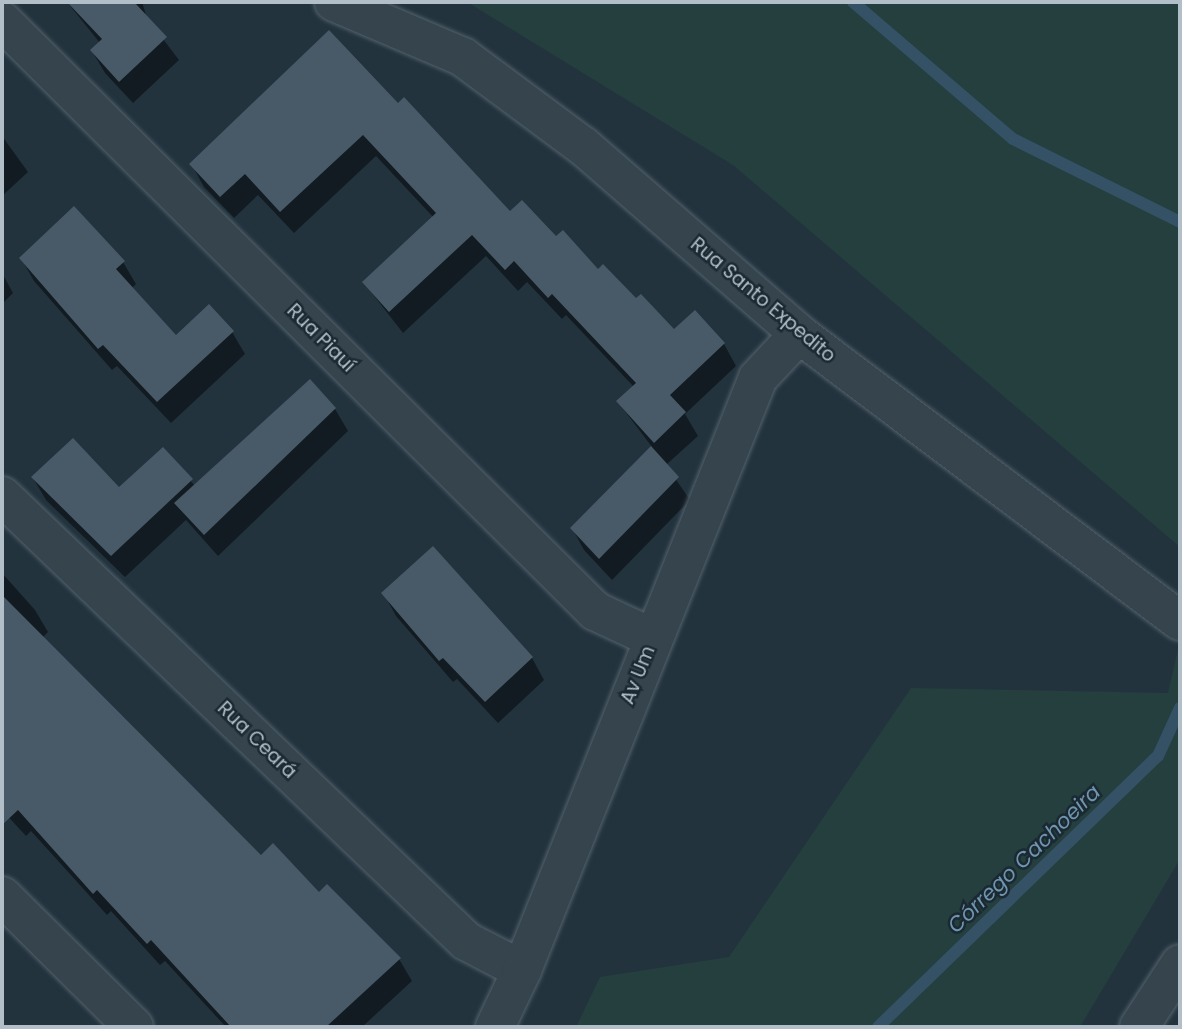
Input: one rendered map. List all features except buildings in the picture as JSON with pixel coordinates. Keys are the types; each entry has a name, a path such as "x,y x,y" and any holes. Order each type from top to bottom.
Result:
{"street":[{"name":"Rua Santo Expedito","path":"334,2 463,57 583,146 799,334 1180,621"},
{"name":"Rua Piauí","path":"2,21 595,611 653,638"},
{"name":"Av Um","path":"495,1027 522,970 758,378 799,334"},
{"name":"Rua Ceará","path":"2,496 466,941 522,970"},
{"path":"2,897 134,1027"},
{"path":"1139,1027 1180,964"}],"green space":[{"path":"467,2 1180,2 1180,547 733,165"},
{"path":"1180,640 1180,859 1080,1027 576,1027 600,977 729,957 911,688 1168,693"}],"waterway":[{"path":"853,2 1013,139 1180,222"},
{"name":"Córrego Cachoeira","path":"878,1027 1158,756 1180,708"}]}
